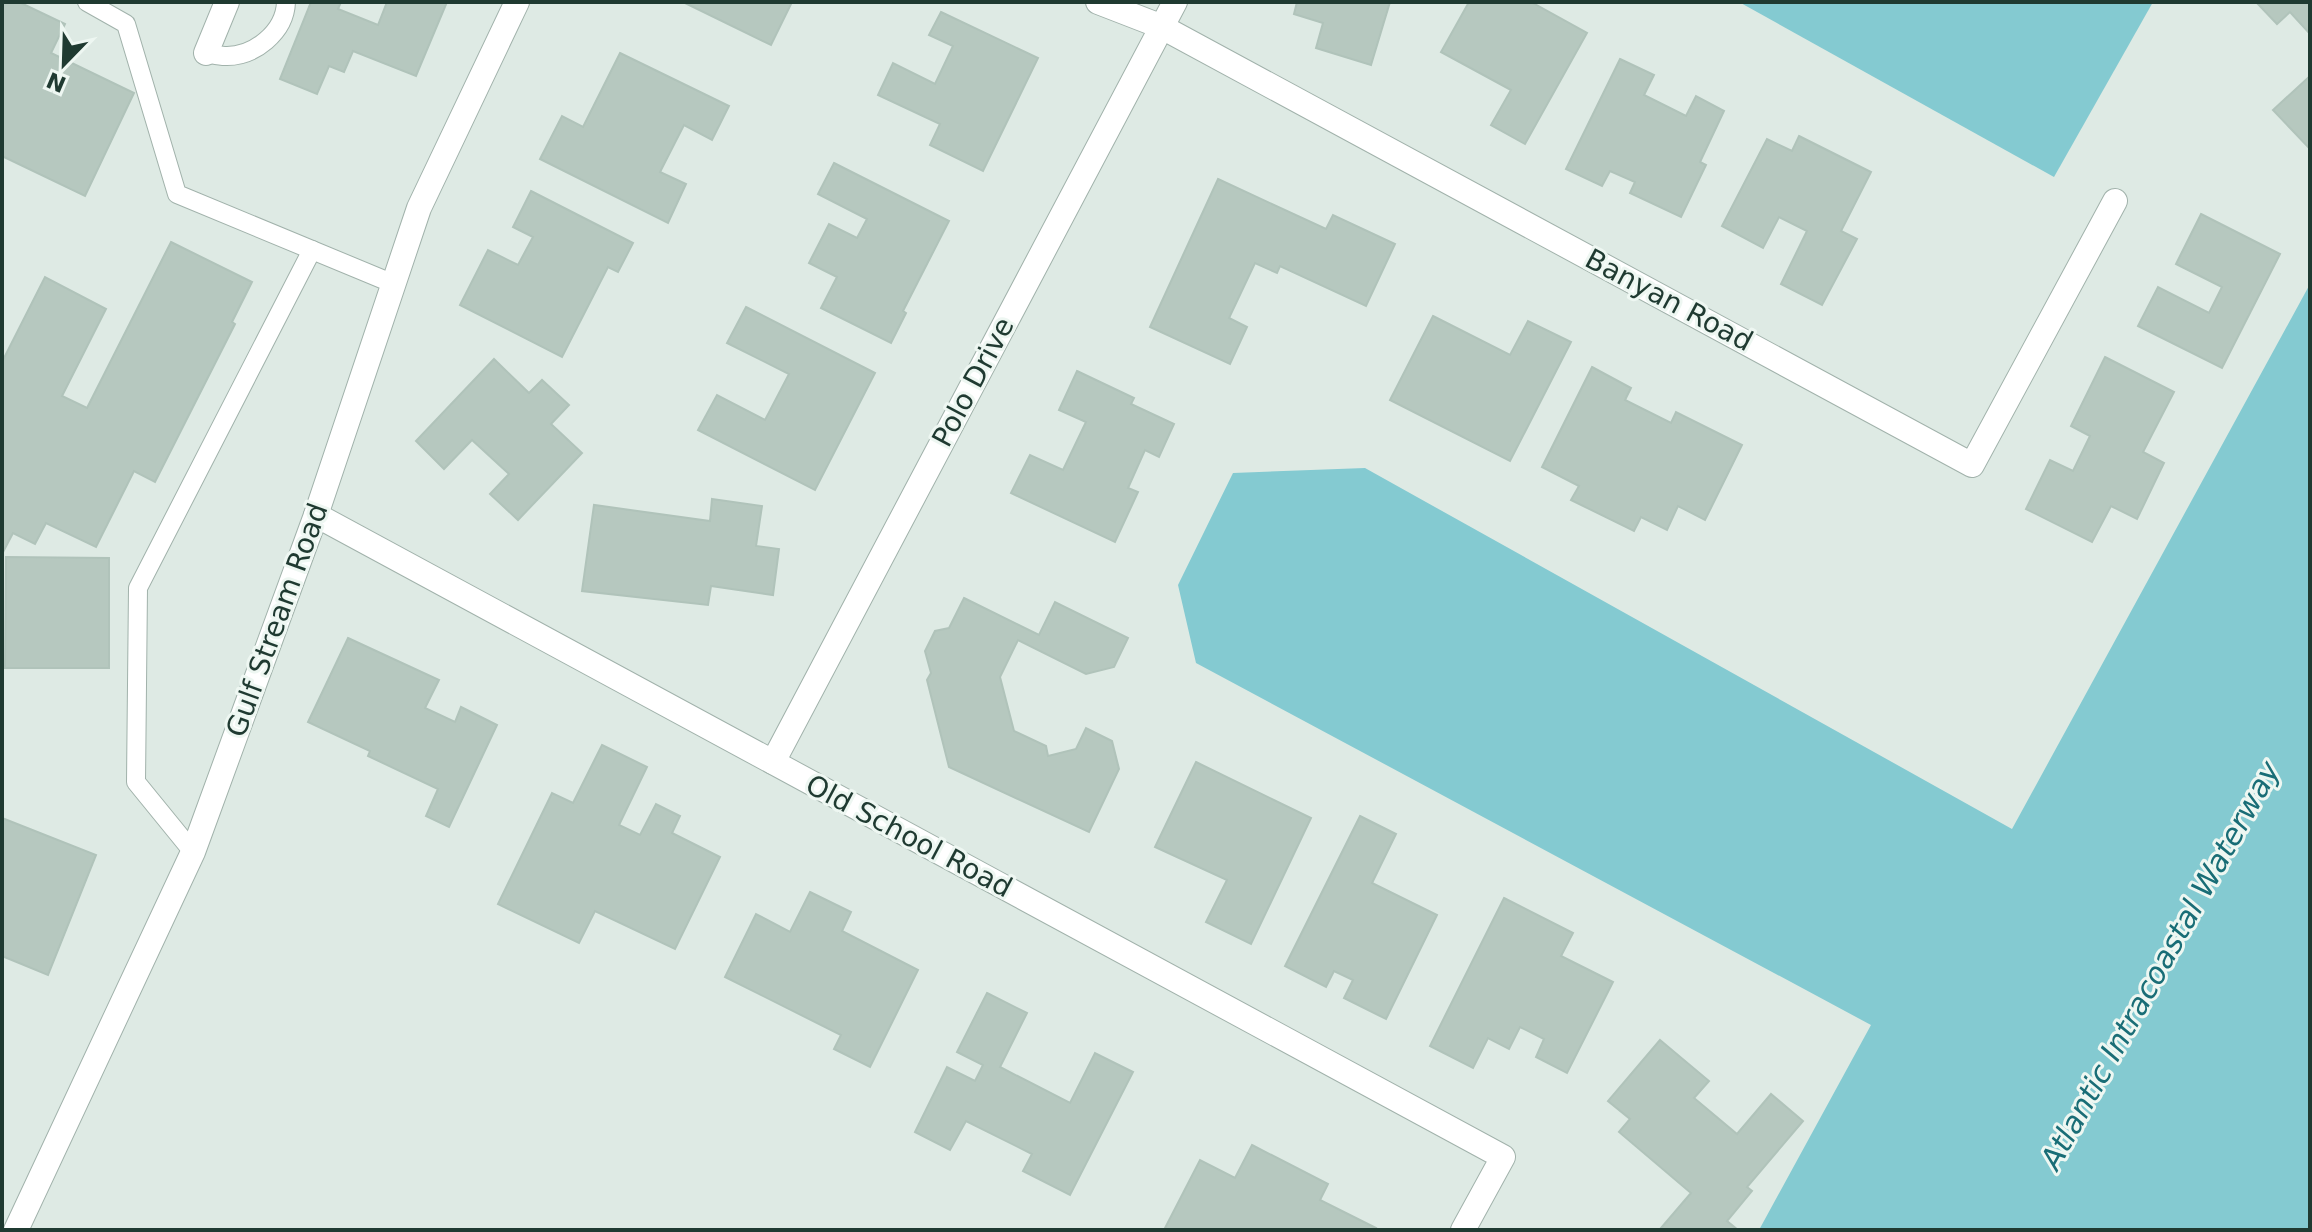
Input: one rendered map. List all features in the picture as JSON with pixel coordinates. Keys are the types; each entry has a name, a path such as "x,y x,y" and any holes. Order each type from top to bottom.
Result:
{"street":[{"path":"206,53 227,2"},
{"name":"Gulf Stream Road","path":"16,1230 193,852 316,515 419,208 517,2"},
{"name":"Banyan Road","path":"1098,2 1160,26 1972,465 2115,201"},
{"name":"Polo Drive","path":"773,762 1175,2"},
{"name":"Old School Road","path":"316,515 1503,1157 1463,1230"}],"lane":[{"path":"87,2 126,24 177,194 394,284"},
{"path":"206,53 226,56 246,52 264,43 278,28 286,2"},
{"path":"193,852 136,782 138,588 312,250"}],"water":[{"path":"1739,2 2153,2 2054,177"},
{"name":"Atlantic Intracoastal Waterway","path":"2310,284 2310,1230 1759,1230 1871,1025 1196,663 1178,585 1233,473 1365,468 2012,829"}],"building":[{"path":"2,2 19,2 65,24 51,53 134,93 85,196 2,156"},
{"path":"311,2 341,2 338,9 378,25 387,2 447,2 416,76 353,51 344,72 329,66 317,94 280,79"},
{"path":"683,2 792,2 771,45"},
{"path":"1297,2 1390,2 1371,65 1316,48 1323,23 1294,14"},
{"path":"1469,2 1531,2 1587,33 1525,144 1491,125 1511,90 1441,52"},
{"path":"2256,2 2310,2 2310,34 2290,12 2277,24"},
{"path":"941,12 1038,58 983,171 930,145 940,124 878,95 893,63 935,84 953,46 929,35"},
{"path":"620,53 729,106 712,140 684,125 660,172 686,184 668,223 540,159 562,116 583,127"},
{"path":"1620,59 1654,75 1644,95 1686,116 1696,96 1724,111 1700,162 1706,165 1681,217 1630,193 1635,182 1610,171 1602,186 1566,169"},
{"path":"2310,76 2310,149 2273,110"},
{"path":"1799,136 1871,172 1841,231 1857,239 1822,305 1781,284 1807,231 1779,217 1763,248 1722,226 1767,139 1792,151"},
{"path":"834,163 949,221 903,311 906,313 891,343 821,308 837,277 809,263 829,224 857,238 867,219 818,194"},
{"path":"1218,179 1326,229 1333,215 1395,244 1366,306 1280,266 1277,273 1255,263 1229,318 1247,327 1230,364 1150,327"},
{"path":"531,191 633,243 618,272 608,267 562,357 460,305 488,250 518,265 533,237 513,227"},
{"path":"2201,214 2280,254 2222,368 2138,326 2158,287 2209,313 2222,287 2176,264"},
{"path":"171,242 252,282 232,322 235,324 155,482 134,471 96,547 46,523 35,544 13,533 2,554 2,362 45,277 106,309 62,396 87,408"},
{"path":"746,307 875,373 815,490 698,430 717,395 765,420 789,374 727,343"},
{"path":"1433,316 1510,355 1528,321 1571,342 1510,461 1390,400"},
{"path":"2105,357 2174,392 2143,452 2164,463 2137,519 2111,506 2092,542 2026,509 2050,460 2073,471 2090,436 2071,426"},
{"path":"494,359 529,393 542,380 569,405 551,424 582,453 518,520 490,494 509,474 472,440 444,469 416,441"},
{"path":"1592,367 1631,388 1625,400 1671,423 1676,412 1742,445 1705,520 1678,506 1667,530 1641,517 1634,531 1571,500 1579,486 1542,467"},
{"path":"1077,371 1134,398 1131,404 1174,424 1159,457 1145,450 1128,488 1138,492 1115,542 1011,493 1030,455 1063,470 1086,422 1059,410"},
{"path":"712,499 762,506 756,546 779,549 773,595 711,586 708,605 582,591 594,505 710,521"},
{"path":"6,557 109,558 109,668 5,668"},
{"path":"964,598 1039,635 1055,602 1128,638 1114,667 1086,674 1018,640 1000,677 1014,731 1046,746 1048,756 1076,749 1086,728 1112,741 1119,769 1089,832 949,767 927,680 931,673 925,651 935,631 949,628"},
{"path":"348,638 439,680 425,708 455,722 461,707 497,725 449,827 426,816 438,789 368,756 370,751 308,722"},
{"path":"602,745 647,767 619,825 640,835 656,804 680,816 672,833 720,857 675,949 595,911 579,943 498,904 552,793 573,803"},
{"path":"1196,762 1311,818 1251,944 1206,922 1227,880 1155,847"},
{"path":"1360,816 1396,834 1372,883 1437,915 1386,1019 1344,998 1353,980 1334,971 1326,987 1285,966"},
{"path":"2,818 96,855 48,975 2,956"},
{"path":"810,892 851,912 842,931 918,970 870,1067 834,1049 841,1035 725,977 756,914 790,932"},
{"path":"1504,898 1573,933 1561,956 1613,982 1567,1073 1536,1057 1544,1039 1520,1027 1509,1049 1488,1038 1473,1068 1430,1046"},
{"path":"987,993 1027,1013 1000,1067 1070,1103 1095,1053 1133,1072 1070,1195 1023,1171 1032,1154 966,1121 950,1150 915,1132 947,1067 975,1081 983,1065 957,1052"},
{"path":"1660,1040 1709,1081 1694,1098 1737,1134 1771,1094 1803,1121 1747,1187 1752,1191 1727,1221 1738,1230 1663,1230 1661,1228 1691,1193 1619,1132 1630,1119 1608,1101"},
{"path":"1252,1145 1328,1184 1320,1200 1375,1230 1164,1230 1200,1160 1235,1178"}]}
